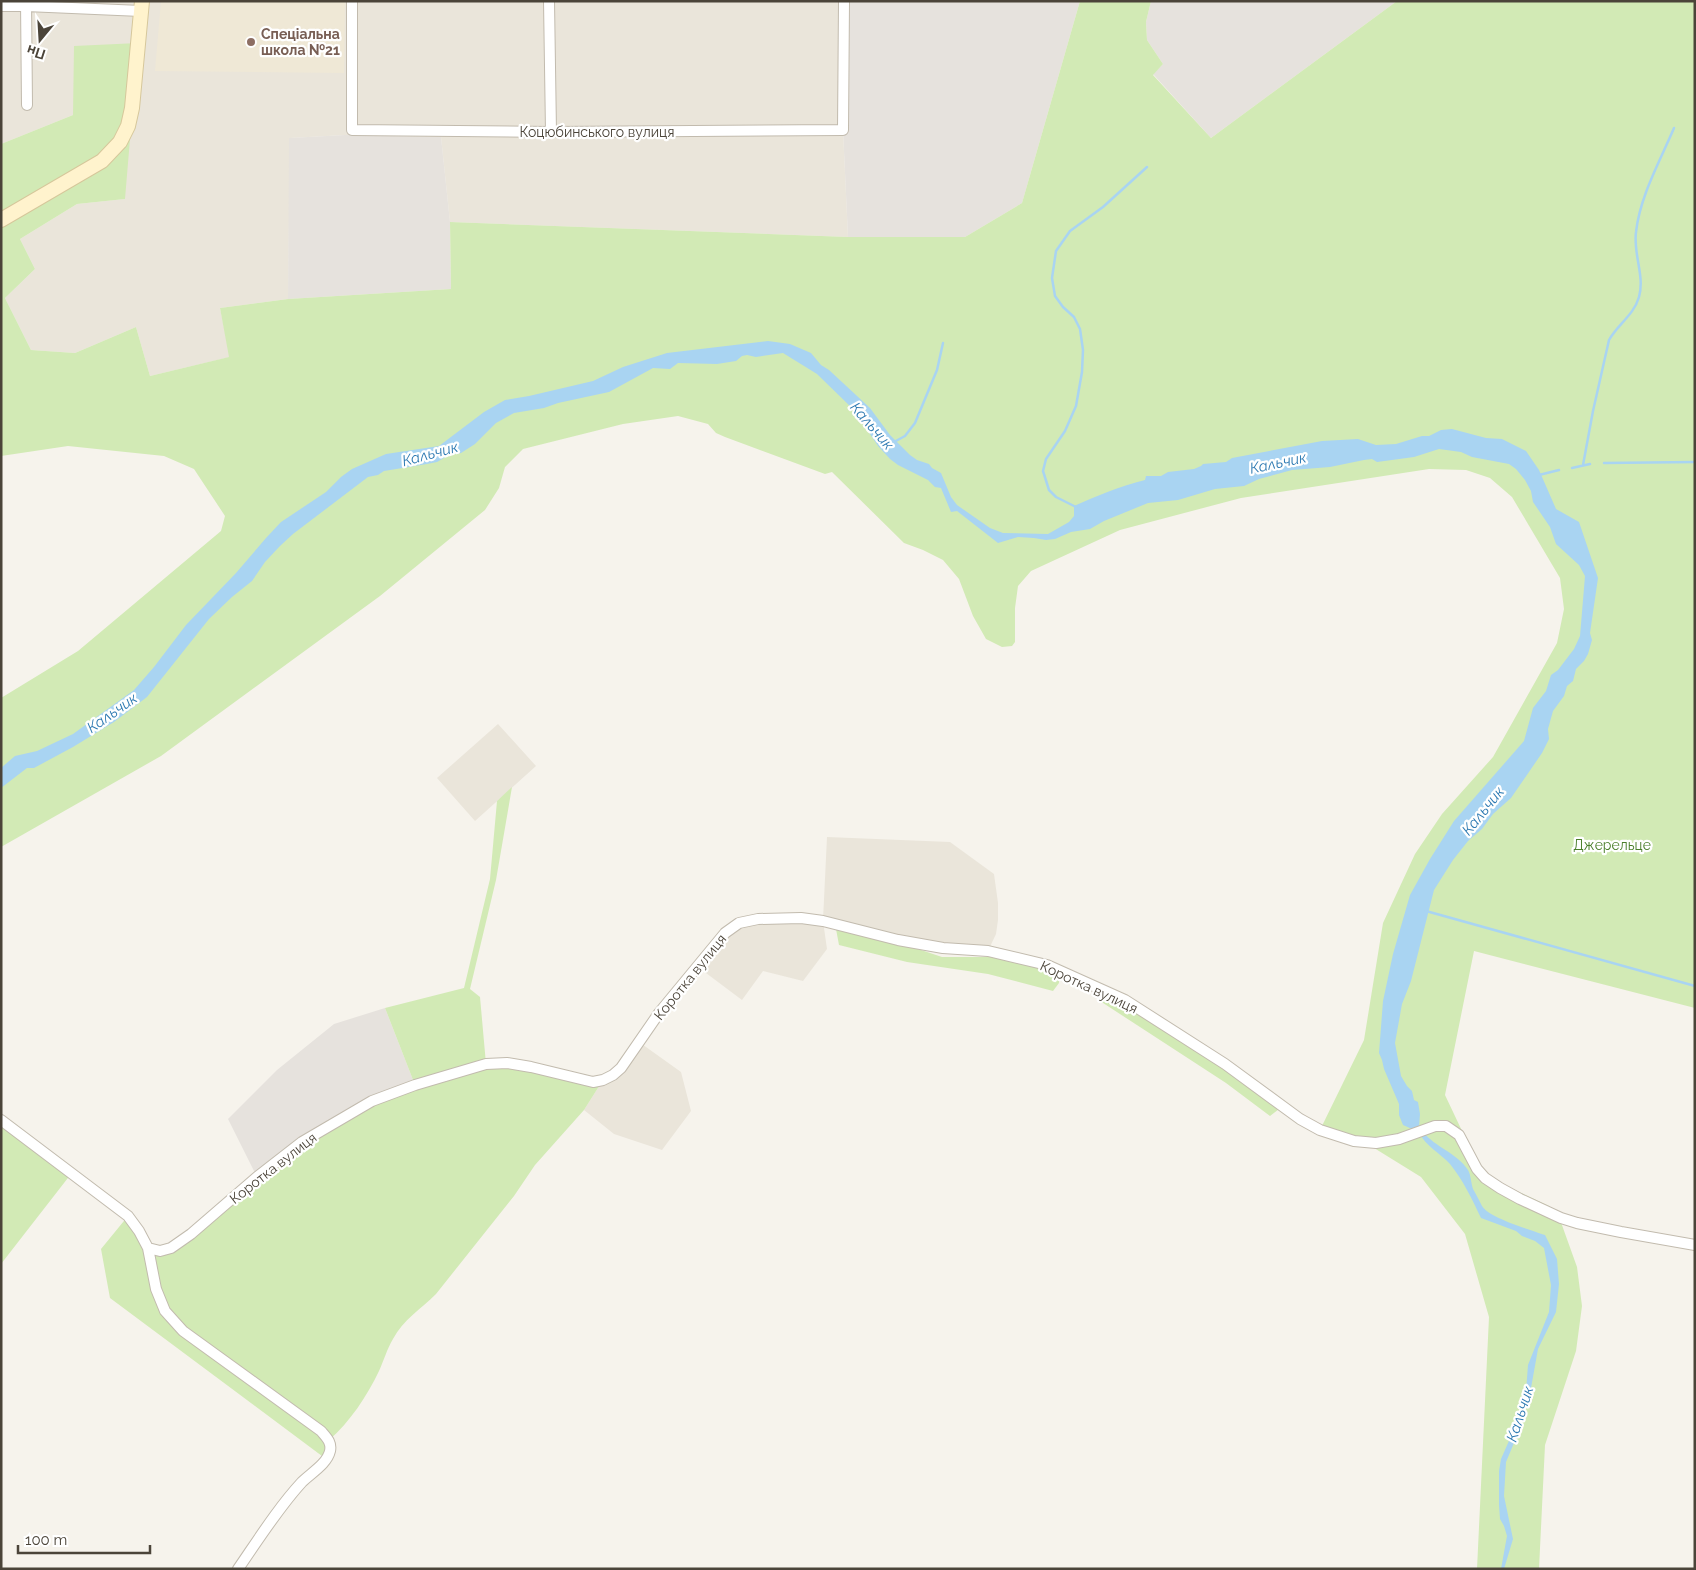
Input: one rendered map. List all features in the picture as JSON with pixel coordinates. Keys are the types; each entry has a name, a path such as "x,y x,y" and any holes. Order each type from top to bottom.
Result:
{"main road":[{"path":"1,220 102,161 120,142 128,126 132,108 141,6"}],"street":[{"name":"Коцюбинського вулиця","path":"352,1 352,130 551,132 844,130 844,1"},
{"path":"549,1 551,132"},
{"path":"1,6 26,4 141,6"},
{"path":"26,4 27,104"},
{"name":"Коротка вулиця","path":"148,1248 160,1251 171,1248 191,1234 257,1177 302,1142 372,1101 415,1085 486,1064 500,1063 532,1067 593,1082 613,1075 621,1068 684,981 698,967 725,933 739,923 758,919 801,918 823,921 898,940 944,948 988,951 1047,965 1125,1000 1225,1064 1300,1119 1320,1130 1341,1138 1366,1142 1388,1141 1441,1125 1453,1129 1459,1134 1477,1169 1484,1178 1507,1192 1561,1218 1621,1232 1695,1245"},
{"path":"1,1120 128,1216 148,1248 156,1289 165,1311 183,1331 321,1431 329,1440 330,1450 326,1459 290,1496 238,1569"}],"shaded area":[{"path":"1,1 844,1 843,130 848,237 450,222 441,137 345,135 290,138 288,299 220,308 230,357 150,376 136,327 75,353 31,350 5,298 35,269 20,239 77,204 125,199 73,115 1,144"},
{"name":"Спеціальна школа №21","path":"161,1 345,1 344,73 155,71"},
{"path":"844,1 1080,1 1022,203 965,237 848,237 843,130"},
{"path":"1151,1 1397,1 1211,138 1153,74 1163,64 1147,40 1146,22"},
{"path":"345,135 441,137 450,222 451,289 288,299 289,138"},
{"path":"498,724 536,766 475,821 437,778"},
{"path":"827,837 950,842 994,874 998,920 996,934 988,951 943,948 823,921 827,949 803,981 763,971 742,1000 698,967 739,923 823,920"},
{"path":"385,1008 415,1085 257,1177 228,1119 277,1070 334,1024"},
{"path":"639,1042 681,1072 691,1111 662,1150 614,1134 584,1110 603,1080"}],"green space":[{"name":"Джерельце","path":"1080,1 1151,1 1146,22 1147,40 1163,64 1153,75 1211,138 1397,1 1695,1 1695,1008 1474,951 1445,1095 1472,1152 1485,1171 1504,1185 1549,1206 1558,1214 1577,1267 1582,1306 1576,1351 1545,1445 1539,1569 1477,1569 1489,1317 1465,1234 1421,1177 1366,1143 1320,1130 1364,1040 1383,923 1415,854 1442,814 1493,757 1557,643 1564,609 1560,578 1512,497 1490,478 1466,470 1429,469 1241,498 1120,530 1031,571 1018,586 1015,608 1015,642 1012,646 1002,647 986,639 973,616 959,579 943,560 904,543 832,472 825,474 725,437 716,433 708,424 678,416 623,424 523,449 505,467 499,488 485,510 380,596 161,756 1,847 1,698 78,651 221,531 225,516 194,469 164,456 68,446 1,456 1,144 73,115 74,46 138,43 125,199 77,204 20,239 35,269 5,298 31,350 75,353 136,327 150,376 229,357 220,308 288,299 451,289 450,222 848,237 965,237 1022,203"},
{"path":"512,787 496,880 470,989 480,997 486,1064 603,1080 584,1110 535,1165 514,1196 436,1294 407,1320 397,1332 379,1371 363,1399 351,1417 329,1440 326,1459 110,1298 101,1249 128,1216 148,1248 171,1248 302,1142 415,1085 385,1008 464,988 490,879 497,801"},
{"path":"836,929 900,943 942,957 994,957 1029,963 1059,976 1059,983 1053,991 988,974 907,962 839,945"},
{"path":"1107,992 1283,1106 1270,1116 1226,1083 1100,1001"},
{"path":"1,1120 71,1174 1,1264"}],"water":[{"name":"Кальчик","path":"768,341 790,344 811,353 821,365 829,370 870,408 890,435 910,455 917,460 929,464 941,473 951,497 957,505 990,528 1003,533 1048,534 1069,522 1074,516 1074,506 1118,488 1145,480 1146,476 1161,476 1168,472 1194,469 1203,464 1226,462 1232,458 1322,441 1358,439 1376,445 1396,444 1422,436 1429,436 1441,430 1452,429 1486,438 1502,439 1526,451 1539,470 1556,509 1579,522 1598,578 1590,633 1592,640 1588,654 1576,669 1573,681 1567,686 1564,696 1553,711 1548,729 1549,739 1542,753 1511,798 1493,814 1482,829 1468,841 1453,860 1434,890 1411,981 1402,1004 1395,1043 1401,1076 1412,1091 1414,1100 1418,1102 1420,1114 1419,1127 1412,1129 1403,1125 1399,1115 1399,1104 1379,1053 1383,1001 1393,954 1410,895 1454,821 1524,741 1533,708 1546,691 1551,675 1558,670 1574,649 1580,636 1585,576 1579,565 1556,544 1550,527 1533,502 1531,491 1516,469 1509,464 1472,457 1461,452 1439,449 1414,457 1377,462 1372,459 1330,467 1292,470 1259,479 1244,486 1215,489 1178,500 1148,503 1104,521 1090,529 1071,532 1055,539 1018,537 998,543 957,511 951,512 941,488 935,487 928,480 890,459 878,446 854,410 817,374 783,353 756,357 747,355 742,356 736,361 717,364 678,363 670,369 653,368 609,392 558,403 544,408 514,413 496,423 475,444 461,453 449,455 437,462 384,471 378,475 368,477 280,546 265,562 252,581 209,619 147,697 114,722 34,768 27,768 1,788 1,768 15,756 37,751 73,734 134,690 186,625 281,522 326,492 352,469 386,454 439,446 484,412 505,400 593,381 623,367 667,353"},
{"name":"Кальчик","path":"1423,1132 1463,1164 1469,1172 1473,1189 1486,1210 1511,1223 1545,1235 1557,1259 1559,1284 1556,1312 1538,1349 1531,1388 1519,1431 1506,1462 1504,1496 1513,1539 1504,1569 1501,1569 1507,1536 1500,1519 1499,1471 1501,1459 1512,1434 1514,1423 1519,1416 1526,1391 1528,1365 1549,1312 1551,1285 1544,1248 1516,1231 1481,1218 1459,1177 1450,1164 1422,1138 1420,1134"}],"waterway":[{"path":"1583,465 1609,340 1629,315 1639,297 1641,281 1636,248 1638,219 1651,179 1674,128"},
{"path":"1076,507 1056,497 1049,490 1043,471 1046,459 1065,431 1076,406 1082,372 1083,350 1080,329 1074,317 1055,296 1052,278 1056,251 1070,231 1103,207 1147,167"},
{"name":"Кальчик","path":"894,442 905,436 915,423 937,370 943,343"},
{"path":"1604,463 1695,462"},
{"path":"1572,468 1590,464"},
{"path":"1539,475 1559,470"},
{"path":"1426,911 1695,986"}],"place":[{"name":"Спеціальна школа №21","path":"251,42"}]}
